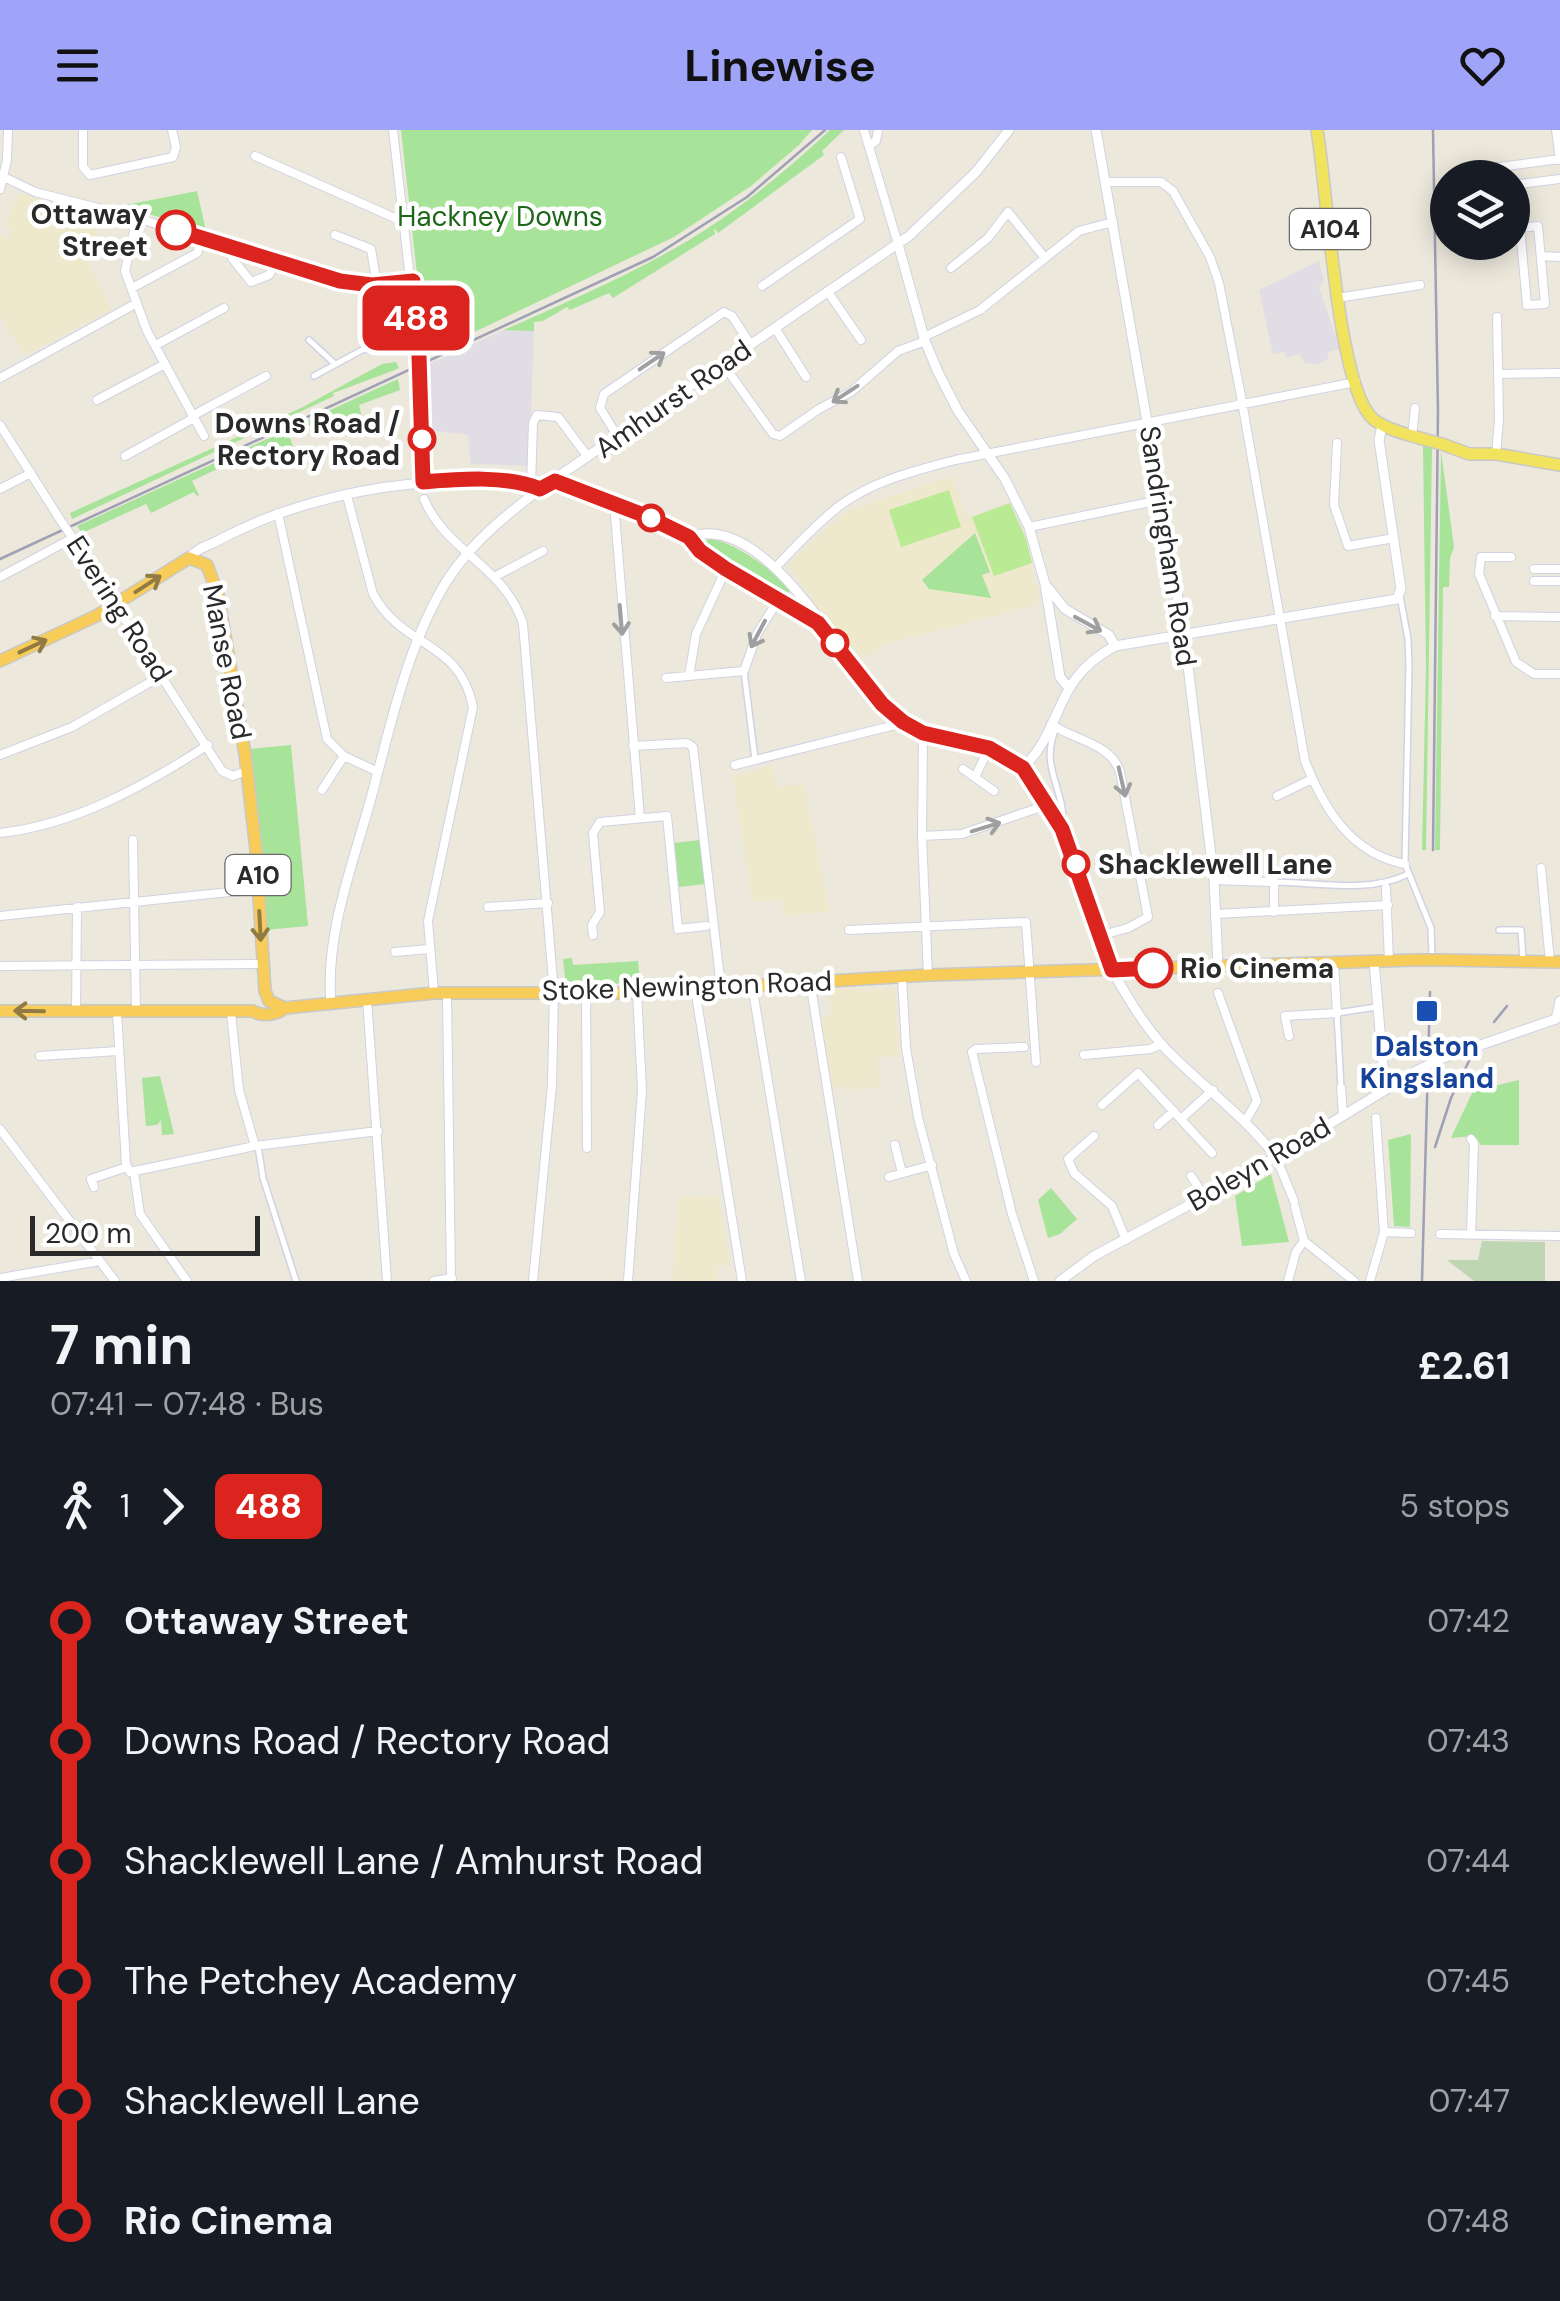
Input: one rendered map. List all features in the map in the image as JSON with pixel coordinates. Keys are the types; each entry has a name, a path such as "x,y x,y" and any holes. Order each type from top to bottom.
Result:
{"highway":[{"path":"0,662 116,604 189,558 207,565"},
{"name":"Manse Road","path":"207,565 221,612 246,765"},
{"name":"A10","path":"246,765 265,991"},
{"name":"Stoke Newington Road","path":"0,1010 278,1014 285,1008 440,993 636,993 928,975 1218,965 1415,960 1555,962"},
{"path":"265,991 269,1002 285,1008"},
{"path":"258,1012 265,991"}],"main road":[{"name":"A104","path":"1317,130 1326,178 1337,298 1356,382 1368,412 1382,424"},
{"path":"1382,424 1469,454 1496,454 1560,466"}],"street":[{"path":"0,189 8,130"},
{"path":"83,130 83,167 94,175 173,157 176,147 172,130"},
{"path":"393,130 413,281 423,482"},
{"path":"864,130 925,339 958,411 1005,479 1029,527 1045,584 1060,677 1068,687"},
{"path":"869,146 875,143 878,130"},
{"name":"Amhurst Road","path":"331,1003 330,969 338,923 378,772 418,640 439,594 467,553 536,487 555,481 898,244 954,196 1010,130"},
{"name":"Sandringham Road","path":"1096,130 1184,633 1214,878 1218,965"},
{"path":"1530,166 1560,160 1556,130"},
{"path":"255,156 406,223"},
{"path":"762,286 860,219 842,158"},
{"path":"2,177 35,192 137,218 329,278 377,285 413,281"},
{"path":"1530,183 1560,179"},
{"path":"1106,182 1161,182 1173,190 1210,257 1219,283 1242,404 1305,761 1329,812 1353,840 1375,854 1405,864"},
{"path":"951,268 988,238 1008,212 1045,258"},
{"path":"137,218 125,271 165,364 204,436"},
{"path":"724,364 773,434 780,436 851,392 898,351 980,310 1084,228 1113,222"},
{"path":"1538,226 1541,256 1545,304 1526,306 1520,228 1538,226"},
{"path":"335,234 371,249 377,285"},
{"path":"132,288 197,253 203,238"},
{"path":"239,267 244,252"},
{"path":"1541,256 1560,257"},
{"path":"232,258 251,282 270,275 276,262"},
{"path":"1337,298 1420,285"},
{"path":"828,292 861,340"},
{"path":"0,378 137,303"},
{"path":"156,345 224,308"},
{"path":"618,436 600,408 604,394 724,312 732,316 751,345"},
{"path":"1496,454 1497,316"},
{"path":"775,328 806,376"},
{"path":"309,340 335,364"},
{"path":"314,376 362,350 417,345"},
{"path":"98,400 165,364"},
{"path":"1498,374 1560,373"},
{"path":"125,456 266,376"},
{"path":"775,568 839,506 908,473 1356,382"},
{"path":"1415,408 1418,437"},
{"path":"189,558 196,550 278,513 348,496 423,482 468,480 536,487 533,423 537,415 558,418 588,457"},
{"path":"1382,424 1379,440 1408,639 1405,864 1431,928 1437,960"},
{"name":"Evering Road","path":"0,425 228,776 246,765"},
{"path":"1337,443 1334,505 1348,546 1394,538"},
{"path":"0,489 31,473"},
{"path":"555,481 689,537 700,551 726,569 818,623"},
{"path":"348,496 374,594 393,622 442,651 455,664 470,691 473,707 428,921 440,993 452,1279 434,1281"},
{"path":"424,499 439,526 496,576 518,607 523,624 554,993 552,1085 532,1281"},
{"path":"1029,527 1160,500"},
{"path":"614,503 640,818"},
{"path":"278,513 327,739 344,756 378,772"},
{"path":"700,551 706,533"},
{"path":"689,537 706,533 732,539 775,568 797,589 818,623 882,704 903,722 923,733 989,748 1023,768 1062,829 1112,970 1162,1044 1246,1120 1276,1157 1304,1241 1354,1281"},
{"path":"0,577 71,536"},
{"path":"207,565 210,546"},
{"path":"496,576 543,551"},
{"path":"1511,557 1481,557 1479,574 1496,616 1516,662 1534,674 1560,674"},
{"path":"689,676 696,634 726,569"},
{"path":"1534,569 1560,569"},
{"path":"1534,581 1560,582"},
{"path":"1045,584 1058,602 1108,635 1115,646"},
{"path":"755,759 744,672 757,634 782,600 792,598 797,589"},
{"path":"1062,829 1064,814 1048,745 1068,687 1089,663 1115,646 1348,609 1400,596"},
{"path":"1048,612 1058,602"},
{"path":"1496,616 1560,617"},
{"path":"666,678 744,672"},
{"path":"0,755 72,728 161,676"},
{"path":"735,765 903,722"},
{"path":"1023,768 1054,726"},
{"path":"1054,726 1106,752 1118,763 1146,894 1146,921 1098,936"},
{"path":"923,733 922,836 928,975"},
{"path":"0,833 102,803 154,779 208,745"},
{"path":"633,746 693,747 721,987"},
{"path":"975,778 989,748"},
{"path":"322,790 344,756"},
{"path":"963,770 994,791"},
{"path":"1276,796 1312,779"},
{"path":"922,836 962,834 1048,805"},
{"path":"592,935 592,925 600,912 593,833 600,822 640,818 667,816 678,928 706,926"},
{"path":"133,840 136,1012"},
{"path":"1541,868 1547,930 1555,962"},
{"path":"1214,878 1345,885 1384,882 1408,874"},
{"path":"1274,882 1274,912"},
{"path":"1386,888 1390,961"},
{"path":"0,916 258,890"},
{"path":"488,907 548,903"},
{"path":"1216,914 1388,906"},
{"path":"76,908 76,1012"},
{"path":"850,930 1026,922 1029,1047 1036,1062"},
{"path":"1547,930 1560,929"},
{"path":"1499,930 1522,930 1524,960"},
{"path":"394,952 430,949"},
{"path":"1374,961 1384,1089"},
{"path":"1334,963 1343,1115"},
{"path":"0,966 262,964"},
{"path":"902,977 906,1050 918,1117 954,1254 966,1281"},
{"path":"810,981 858,1281"},
{"path":"752,985 800,1281"},
{"path":"695,989 742,1281"},
{"path":"628,1281 642,1090 636,993"},
{"path":"1218,993 1257,1101 1246,1120"},
{"path":"586,994 587,1148"},
{"path":"366,999 388,1281"},
{"name":"Boleyn Road","path":"1060,1281 1094,1256 1276,1157 1343,1115 1373,1102 1384,1089 1418,1070 1558,1019 1560,1001"},
{"path":"1289,1036 1284,1016 1376,1007"},
{"path":"116,1012 131,1169 140,1214 187,1281"},
{"path":"231,1012 239,1090 296,1281"},
{"path":"1084,1055 1150,1050 1162,1044"},
{"path":"1029,1047 972,1052 1012,1214 1034,1281"},
{"path":"40,1056 118,1050"},
{"path":"1102,1105 1138,1073 1212,1152"},
{"path":"1158,1125 1213,1090"},
{"path":"1370,1281 1384,1232 1376,1118"},
{"path":"0,1130 115,1281"},
{"path":"94,1188 91,1178 131,1169 257,1146 378,1131"},
{"path":"1094,1136 1068,1159 1074,1173 1112,1206 1126,1240"},
{"path":"1470,1138 1474,1143 1471,1235"},
{"path":"895,1145 902,1173"},
{"path":"890,1177 932,1166"},
{"path":"1191,1176 1205,1197"},
{"path":"1384,1232 1411,1233"},
{"path":"1440,1234 1560,1236"},
{"path":"1288,1281 1296,1252 1304,1241"},
{"path":"0,1278 100,1261"}],"shaded area":[{"path":"19,193 101,216 89,266 112,309 25,355 0,317 0,236 9,239 12,229 5,225"},
{"path":"1319,261 1324,281 1319,287 1340,349 1327,352 1329,359 1317,364 1304,363 1300,354 1286,358 1285,352 1273,354 1259,290"},
{"path":"504,330 534,331 529,466 471,464 468,435 429,430 427,365"},
{"path":"953,476 967,518 1010,503 1029,550 1040,604 885,644 857,660 787,564 848,511"},
{"path":"772,765 776,787 804,784 830,912 785,916 780,900 752,902 733,777"},
{"path":"830,989 895,989 900,1055 878,1058 880,1087 853,1090 851,1085 831,1089 820,1016 831,1015"},
{"path":"718,1195 731,1264 715,1267 717,1281 673,1281 678,1197"}],"green space":[{"name":"Hackney Downs","path":"401,130 812,130 751,186 674,237 426,355"},
{"path":"830,130 844,130 822,151 824,155 718,233 714,228 715,234 613,298 609,293 570,310 567,307 534,322 534,331 504,330 656,259 698,235 757,193"},
{"path":"197,191 206,231 125,207 126,205"},
{"path":"396,362 399,368 395,370 333,393 334,396 72,519 70,513 303,407 382,364"},
{"path":"398,379 400,390 359,405 362,418 320,433 315,423 289,435 293,447 241,468 236,460 192,481 197,496 194,492 151,513 146,504 82,533 77,526"},
{"path":"1423,446 1432,448 1426,850 1422,850 1426,668"},
{"path":"1441,451 1454,547 1449,587 1443,587 1440,850 1435,850"},
{"path":"949,490 961,527 901,547 889,510"},
{"path":"1010,503 1032,563 994,576 972,517"},
{"path":"975,533 990,572 982,575 991,598 929,589 922,580"},
{"path":"708,539 752,557 790,589 788,594 780,595 710,551 704,544"},
{"path":"291,745 308,926 265,930 250,749"},
{"path":"700,840 705,884 679,887 674,843"},
{"path":"572,958 573,965 638,961 640,982 566,987 563,959"},
{"path":"160,1076 174,1134 162,1135 161,1120 157,1125 146,1126 142,1078"},
{"path":"1519,1080 1519,1145 1481,1145 1474,1136 1451,1138 1473,1091"},
{"path":"1411,1134 1410,1227 1394,1226 1388,1140"},
{"path":"1271,1174 1289,1242 1242,1246 1235,1196"},
{"path":"1051,1188 1077,1219 1060,1234 1048,1238 1038,1200"},
{"path":"1482,1241 1545,1242 1545,1281 1474,1281 1447,1260 1478,1260"}],"railway":[{"path":"0,559 653,257 747,197 825,130"},
{"path":"1433,130 1438,410 1433,850"},
{"path":"1422,1281 1430,992"},
{"path":"1494,1022 1507,1006"},
{"path":"1435,1147 1451,1098 1469,1061"}],"bus line":[{"name":"488","path":"176,230 340,281 372,285 413,281 423,482 468,480 540,489 555,481 689,537 694,546 726,569 818,623 882,704 903,722 923,733 989,748 1023,768 1062,829 1108,964 1112,970 1153,968"}],"place":[{"name":"Ottaway Street","path":"176,230"},
{"name":"Downs Road / Rectory Road","path":"422,439"},
{"name":"Shacklewell Lane","path":"1076,864"},
{"name":"Rio Cinema","path":"1153,968"},
{"name":"Dalston Kingsland","path":"1427,1011"}]}
